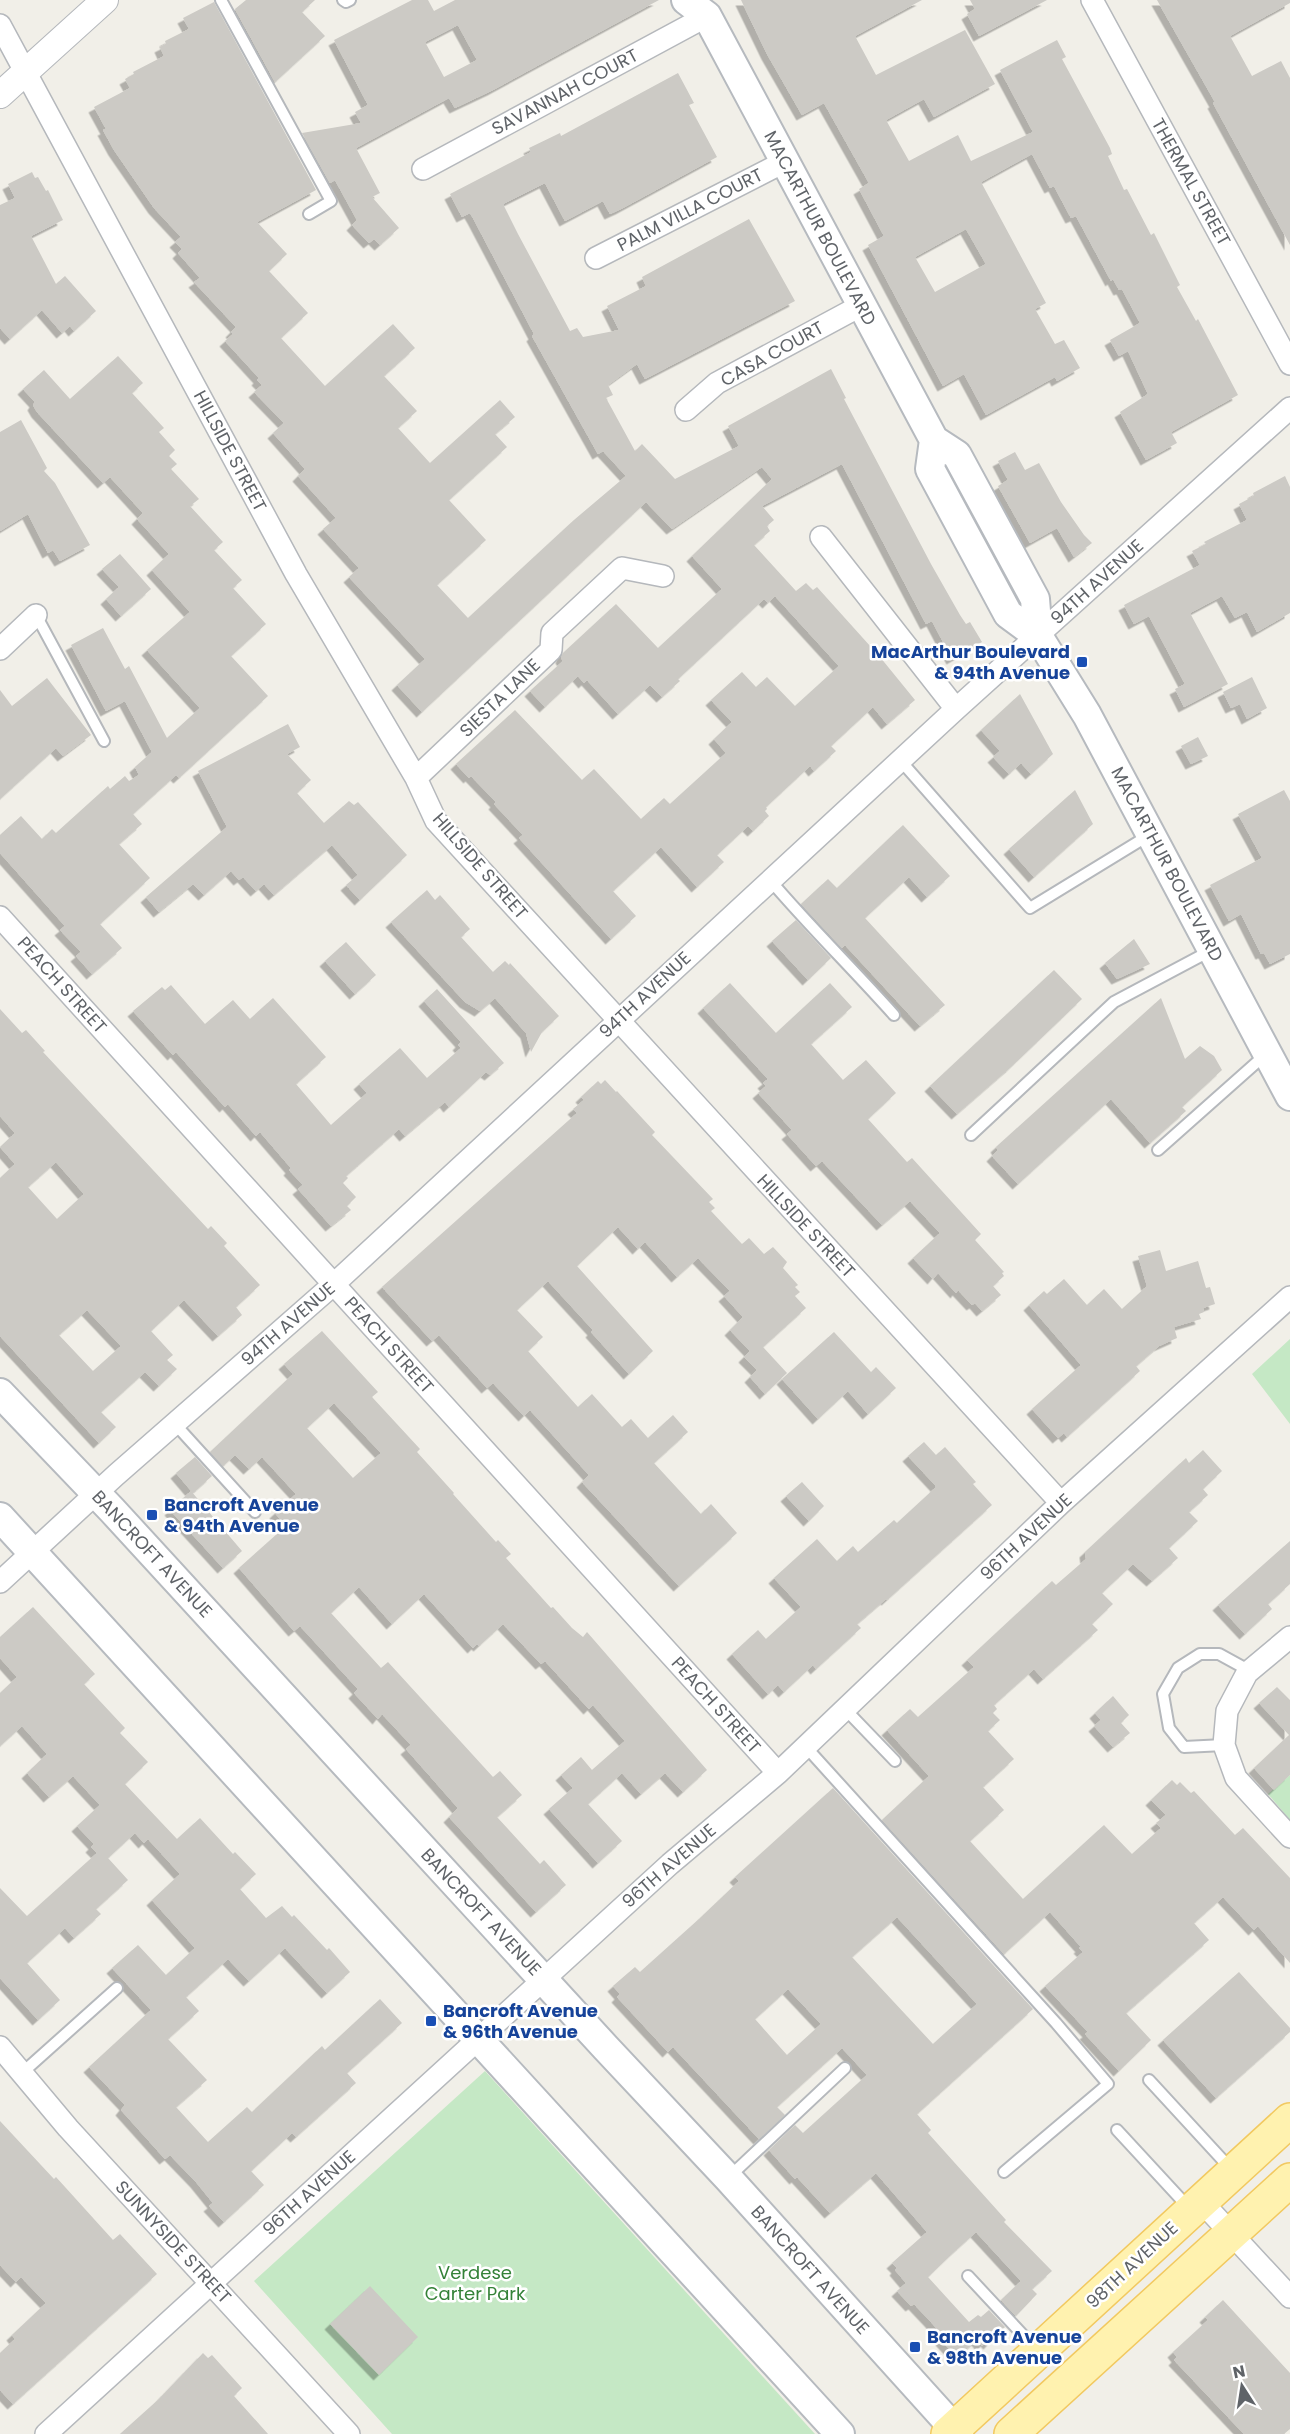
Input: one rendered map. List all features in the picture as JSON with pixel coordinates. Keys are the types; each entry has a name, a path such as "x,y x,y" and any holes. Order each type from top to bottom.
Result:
{"main road":[{"name":"MACARTHUR BOULEVARD","path":"700,5 934,440 957,455 1035,599 1038,636 1092,724 1290,1096"},
{"name":"BANCROFT AVENUE","path":"0,1393 96,1493 728,2178 954,2432"},
{"path":"0,1517 840,2434"},
{"name":"98TH AVENUE","path":"954,2432 1038,2351 1290,2120"},
{"path":"1011,2434 1290,2180"}],"street":[{"path":"0,95 105,0"},
{"name":"THERMAL STREET","path":"1092,0 1290,364"},
{"name":"SAVANNAH COURT","path":"423,169 700,5"},
{"name":"HILLSIDE STREET","path":"0,25 296,574 416,778 436,821 1061,1503"},
{"name":"PALM VILLA COURT","path":"596,258 784,162"},
{"name":"CASA COURT","path":"686,410 717,383 862,305"},
{"name":"94TH AVENUE","path":"0,1582 96,1493 334,1284 900,760 1290,408"},
{"path":"821,537 956,709"},
{"name":"SIESTA LANE","path":"416,778 550,650 552,633 622,568 663,576"},
{"path":"0,649 36,615"},
{"name":"PEACH STREET","path":"0,917 778,1773"},
{"name":"96TH AVENUE","path":"46,2434 670,1864 778,1773 1061,1503 1290,1297"},
{"path":"1290,1637 1251,1671 1227,1711 1224,1745 1236,1778 1290,1837"},
{"name":"SUNNYSIDE STREET","path":"0,2047 68,2128 349,2434"},
{"path":"1196,2206 1231,2235 1290,2297"}],"lane":[{"path":"221,0 331,201 309,214"},
{"path":"343,0 346,2 350,0"},
{"path":"36,615 104,741"},
{"path":"900,760 1030,908 1151,834"},
{"path":"770,880 799,916 854,969 894,1015"},
{"path":"971,1135 1114,1002 1213,950"},
{"path":"1158,1150 1268,1053"},
{"path":"175,1424 255,1512"},
{"path":"1224,1745 1184,1747 1169,1728 1163,1694 1178,1668 1200,1654 1219,1654 1251,1671"},
{"path":"845,1709 895,1761"},
{"path":"806,1747 1056,2023 1108,2084 1004,2172"},
{"path":"22,2073 117,1988"},
{"path":"728,2178 845,2068"},
{"path":"1149,2080 1232,2171"},
{"path":"1117,2130 1196,2206"},
{"path":"968,2276 1038,2351"}],"green space":[{"path":"1290,1339 1290,1424 1252,1374"},
{"path":"1290,1775 1290,1820 1268,1794"},
{"name":"Verdese Carter Park","path":"485,2071 815,2434 392,2434 254,2281"}],"building":[{"path":"246,0 315,0 302,12 325,36 275,82 235,9"},
{"path":"412,0 428,0 434,11 455,0 659,0 493,90 455,108 449,98 356,148 380,193 372,197 399,228 380,245 374,239 369,243 352,225 357,220 335,180 330,183 302,133 361,123 355,112 368,105 334,40","holes":["458,25 477,60 444,77 425,42"]},
{"path":"741,0 922,0 855,36 876,75 965,30 995,84 934,117 924,99 886,120 909,161 958,135 971,161 1033,132 1000,70 1057,40 1066,57 1062,59 1110,148 1112,154 1108,156 1124,190 1127,189 1151,235 1154,233 1180,285 1177,287 1196,321 1198,319 1238,395 1171,432 1177,443 1146,460 1120,412 1148,394 1128,351 1119,356 1110,340 1140,323 1122,289 1119,290 1113,279 1111,281 1076,216 1071,218 1054,186 1050,188 1032,154 981,182 1046,303 1035,309 1055,344 1064,340 1080,368 1057,381 1055,377 986,415 964,374 943,386 868,245 884,236 859,189 869,183 824,103 802,115 767,54","holes":["966,229 986,264 935,292 915,257"]},
{"path":"970,0 1047,0 979,36 967,14 975,9"},
{"path":"1157,0 1290,0 1290,3 1230,36 1252,76 1281,61 1290,78 1290,245 1213,103 1215,102"},
{"path":"214,2 316,190 257,222 287,254 269,271 308,313 281,338 325,386 393,324 415,348 384,376 417,411 398,428 430,463 500,400 515,417 495,434 507,447 449,500 486,540 437,585 468,618 574,520 626,476 603,451 598,454 532,336 534,334 473,218 470,213 462,217 450,194 531,152 529,148 560,133 561,136 678,73 694,103 689,105 717,157 610,214 603,201 565,221 545,183 503,204 518,234 570,331 577,328 583,337 619,330 607,306 646,286 642,277 749,219 795,301 645,379 637,364 608,385 613,395 606,398 635,451 642,444 675,479 739,446 728,426 831,369 846,398 844,399 931,564 960,615 966,624 970,622 982,642 952,659 932,621 926,624 842,464 762,506 774,520 767,526 770,531 754,545 796,591 806,583 813,590 817,587 915,700 887,724 873,707 831,746 836,751 814,771 810,766 766,807 765,811 769,816 753,831 748,826 717,855 724,862 697,887 661,847 613,891 636,916 611,939 519,838 523,835 494,804 496,802 456,764 515,710 582,780 594,769 641,819 664,798 670,804 726,753 714,739 732,722 711,700 742,672 756,687 767,677 795,706 839,666 775,596 768,603 764,599 678,679 680,681 662,697 650,685 618,714 587,680 584,683 578,676 545,707 530,691 563,661 561,658 563,653 616,604 658,648 722,589 692,556 772,479 762,467 672,529 646,502 422,712 397,685 425,659 349,577 359,568 323,529 336,518 298,476 305,469 273,433 284,423 254,392 262,385 257,380 259,378 225,341 233,334 231,332 236,327 194,282 200,278 178,253 182,249 175,242 181,237 154,208 114,150 94,107 130,88 125,79 134,74 133,72 164,56 160,47 166,44 165,41 189,29 183,18"},
{"path":"32,172 35,178 38,177 46,191 48,190 63,220 31,236 56,284 65,276 96,311 74,331 70,326 62,333 42,310 10,339 0,328 0,205 15,198 8,184"},
{"path":"118,356 143,383 132,393 164,428 159,432 175,450 169,456 177,464 171,469 199,499 190,506 223,542 214,550 242,580 233,588 266,624 231,656 268,696 179,778 176,775 133,814 142,824 119,844 150,878 100,924 122,948 92,974 76,956 81,952 60,930 65,926 0,853 0,835 21,816 42,839 52,829 56,833 108,786 110,789 125,776 129,781 139,775 135,767 152,752 125,701 106,711 71,645 103,628 125,669 129,666 167,738 200,708 147,650 190,612 152,570 169,554 137,519 143,513 110,477 103,483 37,412 33,405 35,402 23,389 44,370 70,399"},
{"path":"21,420 47,468 44,471 55,483 90,545 60,561 53,550 48,553 28,514 0,531 0,432"},
{"path":"1015,452 1025,470 1039,463 1061,502 1092,543 1074,557 1057,528 1030,543 998,486 1008,480 998,461"},
{"path":"1285,476 1290,487 1290,613 1257,632 1247,612 1235,618 1222,596 1190,613 1228,684 1184,707 1175,689 1185,684 1149,616 1134,624 1124,605 1200,565 1192,551 1206,544 1204,542 1247,520 1239,504 1254,496 1253,493"},
{"path":"120,554 151,589 121,616 106,599 119,587 102,569"},
{"path":"1252,677 1267,708 1247,719 1240,704 1231,708 1223,692"},
{"path":"47,678 91,735 63,756 56,748 0,799 0,690 12,706"},
{"path":"1020,694 1053,754 1031,774 1021,763 1009,774 993,757 1000,751 981,730"},
{"path":"288,724 300,747 287,754 311,780 297,793 324,823 349,801 354,805 358,802 407,855 360,900 346,885 358,875 332,845 274,895 264,884 256,891 243,877 239,880 231,871 204,895 193,884 159,912 146,897 227,827 198,771"},
{"path":"1198,737 1208,756 1191,764 1181,746"},
{"path":"1075,790 1093,824 1034,877 1009,849"},
{"path":"1284,790 1290,801 1290,954 1270,964 1264,953 1261,954 1241,914 1229,921 1210,885 1262,858 1238,814"},
{"path":"903,825 950,876 927,897 909,877 865,918 945,1005 920,1026 845,945 842,948 801,904 828,879 837,888"},
{"path":"427,890 435,900 440,895 470,929 461,937 493,972 505,961 509,965 510,963 559,1016 542,1032 531,1052 526,1033 495,998 480,1011 465,1002 391,922"},
{"path":"796,920 831,958 808,980 772,941"},
{"path":"1134,939 1150,964 1117,979 1105,963"},
{"path":"346,942 376,975 355,994 325,961"},
{"path":"1054,970 1082,999 1011,1067 957,1114 930,1086"},
{"path":"730,983 776,1033 830,983 852,1007 811,1044 843,1080 866,1060 896,1093 868,1119 907,1162 912,1158 981,1234 975,1240 1004,1272 1002,1273 1004,1276 993,1286 1001,1295 982,1311 975,1303 972,1305 958,1290 956,1293 938,1273 933,1279 913,1258 940,1233 910,1201 882,1225 822,1161 816,1166 787,1134 792,1130 758,1093 766,1086 763,1083 768,1079 703,1008"},
{"path":"171,985 205,1024 233,1000 250,1019 273,998 326,1057 296,1084 331,1125 367,1093 359,1084 400,1048 427,1078 461,1048 458,1045 461,1042 424,1001 437,989 504,1063 490,1075 486,1072 449,1107 445,1102 405,1136 399,1129 346,1176 348,1178 343,1183 356,1197 347,1206 351,1210 331,1226 298,1189 303,1185 260,1132 256,1136 228,1104 225,1107 176,1052 173,1055 133,1011 162,987 165,990"},
{"path":"1161,998 1185,1059 1200,1046 1214,1056 1222,1070 1182,1107 1186,1111 1150,1143 1111,1099 1018,1184 992,1156 998,1150 996,1147"},
{"path":"0,1009 22,1033 26,1030 45,1051 43,1052 208,1229 211,1226 227,1243 224,1246 260,1285 236,1307 242,1315 218,1336 184,1300 151,1331 173,1355 167,1360 177,1369 159,1386 145,1372 101,1412 116,1427 99,1443 0,1336 0,1178 15,1164 0,1147 15,1133 0,1116","holes":["56,1162 84,1194 57,1219 28,1187","87,1310 121,1346 93,1371 59,1335"]},
{"path":"605,1080 655,1132 652,1135 713,1199 709,1202 715,1208 711,1211 742,1244 749,1238 764,1254 773,1247 787,1262 783,1268 798,1285 795,1287 800,1292 795,1296 806,1308 763,1347 787,1373 765,1394 750,1377 757,1370 744,1357 750,1351 730,1330 743,1317 724,1296 730,1291 698,1258 677,1277 645,1242 638,1249 618,1227 577,1266 653,1351 629,1374 548,1281 517,1310 543,1337 528,1351 578,1407 592,1394 622,1427 631,1419 648,1438 673,1415 688,1432 654,1463 701,1514 711,1504 737,1533 679,1586 582,1482 589,1475 530,1410 524,1416 493,1383 487,1388 439,1335 432,1341 382,1287 577,1113 573,1109 584,1100 581,1097 598,1081 601,1084"},
{"path":"1160,1250 1166,1271 1198,1261 1206,1288 1210,1287 1215,1304 1203,1308 1204,1312 1199,1314 1201,1319 1174,1327 1177,1338 1159,1346 1136,1366 1140,1371 1067,1437 1064,1433 1058,1438 1032,1409 1081,1365 1029,1305 1044,1291 1047,1294 1064,1279 1087,1305 1104,1289 1122,1309 1147,1286 1138,1256"},
{"path":"322,1331 378,1392 372,1397 420,1449 417,1452 496,1542 498,1540 511,1554 506,1558 572,1628 583,1637 587,1632 707,1770 683,1792 665,1773 641,1794 622,1773 588,1804 622,1841 598,1863 549,1809 573,1788 561,1775 581,1757 592,1770 625,1741 593,1705 589,1709 545,1661 541,1664 503,1624 479,1646 477,1644 473,1648 424,1594 392,1624 359,1587 331,1613 381,1668 388,1662 493,1777 500,1771 522,1795 497,1817 540,1864 544,1860 566,1885 536,1912 449,1817 458,1808 406,1749 411,1745 382,1714 378,1719 354,1693 358,1689 300,1626 294,1631 239,1568 286,1526 275,1513 296,1494 262,1457 249,1469 235,1455 223,1466 210,1452 293,1374 284,1364","holes":["334,1403 381,1453 353,1478 307,1428"]},
{"path":"834,1332 871,1372 876,1367 896,1388 868,1414 848,1391 818,1419 782,1379"},
{"path":"924,1442 936,1455 945,1447 976,1482 973,1484 992,1505 887,1600 857,1624 861,1628 816,1669 813,1665 784,1692 778,1685 768,1694 732,1654 758,1630 766,1639 801,1607 774,1578 817,1539 837,1561 853,1546 858,1552 894,1520 897,1523 936,1486 908,1456"},
{"path":"1203,1450 1222,1471 1203,1489 1208,1495 1189,1512 1198,1521 1169,1548 1178,1558 1152,1581 1133,1564 1102,1593 1113,1604 1092,1624 1098,1630 1043,1679 1034,1669 994,1705 997,1709 993,1713 1000,1720 988,1731 1014,1759 983,1787 1004,1810 970,1841 1023,1899 1104,1825 1132,1854 1161,1828 1156,1823 1166,1815 1151,1800 1172,1780 1177,1785 1180,1782 1191,1793 1194,1791 1235,1835 1243,1828 1290,1878 1290,1963 1258,1926 1254,1930 1223,1897 1194,1923 1209,1940 1126,2013 1151,2040 1119,2071 1085,2034 1088,2032 1045,1986 1083,1952 1050,1912 1004,1954 882,1820 929,1776 887,1730 910,1709 918,1717 974,1667 967,1660 1052,1581 1056,1585 1086,1559 1085,1552 1186,1458 1189,1463"},
{"path":"195,1457 212,1476 193,1493 176,1473"},
{"path":"802,1482 824,1506 809,1521 786,1496"},
{"path":"191,1491 242,1551 223,1568 170,1510"},
{"path":"1290,1541 1290,1584 1268,1604 1272,1609 1245,1634 1218,1605"},
{"path":"33,1607 95,1674 84,1684 125,1728 120,1733 148,1762 125,1784 177,1839 200,1818 233,1854 235,1852 256,1874 240,1889 266,1918 282,1906 292,1917 294,1915 327,1950 329,1948 350,1972 327,1993 285,1948 249,1981 228,1959 186,1997 199,2011 168,2039 207,2080 176,2107 208,2142 247,2107 252,2112 322,2046 325,2050 380,1999 402,2023 347,2073 356,2083 296,2137 292,2133 251,2171 264,2185 224,2222 209,2206 213,2203 196,2182 170,2155 165,2159 121,2110 125,2105 89,2067 151,2010 112,1968 138,1945 166,1975 195,1948 152,1900 180,1874 148,1839 144,1843 135,1833 108,1858 128,1880 96,1909 101,1914 74,1938 65,1928 27,1963 60,2000 38,2020 0,1978 0,1888 27,1916 97,1853 91,1847 94,1844 77,1826 100,1805 73,1776 49,1797 27,1773 47,1754 22,1726 0,1746 0,1693 17,1677 0,1658 0,1637"},
{"path":"1277,1687 1290,1700 1290,1775 1274,1790 1254,1768 1289,1735 1259,1703"},
{"path":"1113,1696 1129,1715 1121,1723 1130,1733 1113,1747 1094,1726 1101,1720 1095,1713"},
{"path":"833,1788 1033,2009 917,2114 931,2130 928,2133 1006,2220 1004,2222 1052,2271 1032,2289 1037,2294 1016,2316 1001,2300 1021,2281 976,2232 928,2277 969,2322 978,2315 981,2317 989,2310 1005,2327 989,2344 986,2341 982,2346 977,2340 957,2357 941,2340 944,2337 931,2322 914,2304 911,2306 897,2291 906,2283 892,2263 927,2232 876,2173 830,2213 769,2150 795,2125 803,2133 867,2075 842,2048 777,2107 785,2115 759,2139 673,2047 668,2052 617,1997 620,1994 613,1986 635,1967 640,1972 739,1881 735,1877","holes":["897,1917 977,2004 933,2044 852,1957","788,1989 821,2024 787,2055 755,2019"]},
{"path":"1239,1972 1290,2028 1290,2032 1216,2098 1163,2040"},
{"path":"0,2121 54,2179 56,2177 113,2240 120,2234 157,2274 13,2404 0,2390 0,2353 15,2339 12,2335 46,2303 21,2277 16,2282 0,2265"},
{"path":"370,2286 418,2337 379,2375 330,2324"},
{"path":"1223,2300 1290,2373 1290,2429 1284,2434 1244,2434 1174,2360 1177,2357 1173,2352 1208,2320 1205,2317"},
{"path":"203,2353 208,2358 212,2355 242,2388 234,2396 268,2434 120,2434 159,2399"}],"place":[{"name":"MacArthur Boulevard & 94th Avenue","path":"1082,662"},
{"name":"Bancroft Avenue & 94th Avenue","path":"152,1515"},
{"name":"Bancroft Avenue & 96th Avenue","path":"431,2021"},
{"name":"Bancroft Avenue & 98th Avenue","path":"915,2347"}]}
